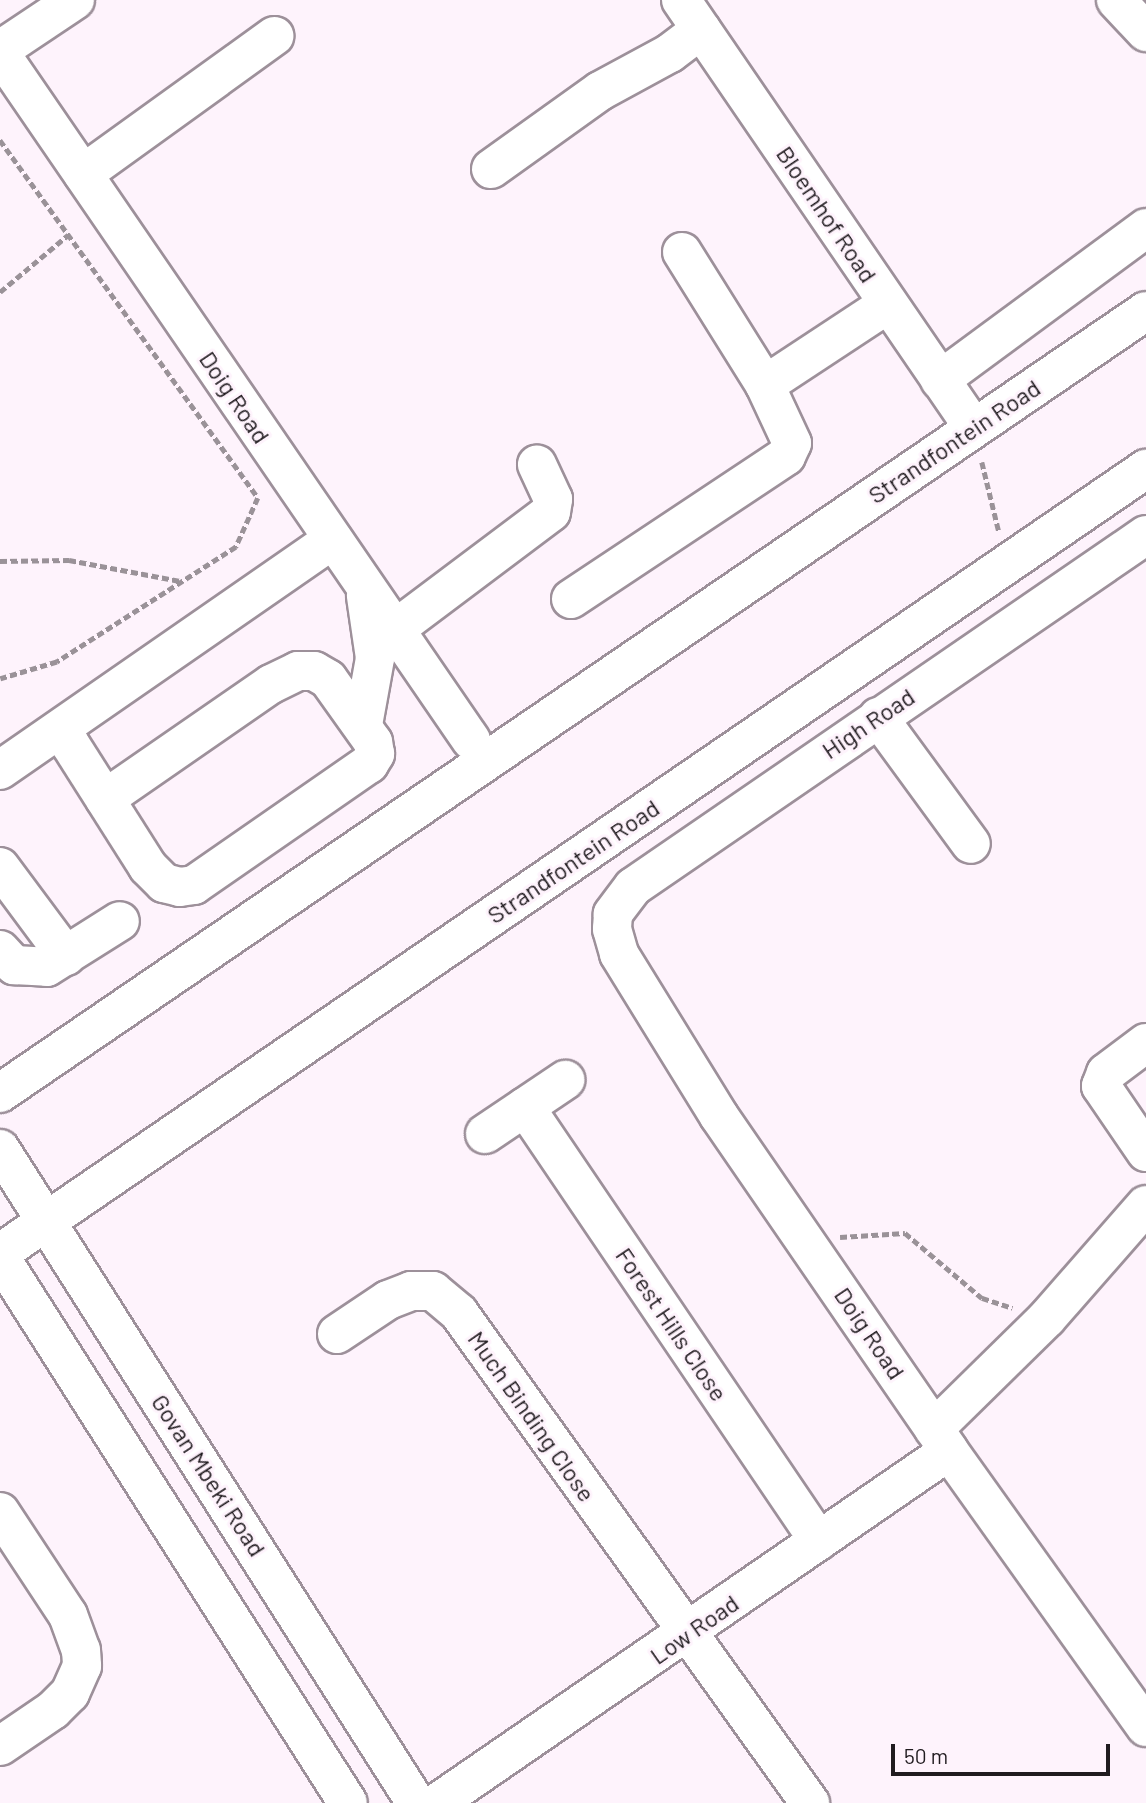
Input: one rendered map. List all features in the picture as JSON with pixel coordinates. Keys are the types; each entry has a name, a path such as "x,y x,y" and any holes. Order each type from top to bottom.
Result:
{"street":[{"path":"0,51 75,0"},
{"path":"1116,0 1146,32"},
{"path":"491,169 600,91 670,53 691,15"},
{"name":"Bloemhof Road","path":"691,15 973,428"},
{"path":"83,174 274,36"},
{"name":"Doig Road","path":"0,51 471,740"},
{"path":"940,380 1146,228"},
{"path":"571,599 786,456 792,443 765,385 682,252"},
{"path":"765,385 888,304"},
{"name":"Strandfontein Road","path":"0,1093 1146,311"},
{"path":"394,630 551,513 553,499 537,464"},
{"name":"Strandfontein Road","path":"0,1255 47,1220 1146,469"},
{"name":"High Road","path":"612,929 613,914 633,887 1146,535"},
{"path":"0,770 333,539"},
{"path":"363,725 375,658 365,586"},
{"path":"62,729 105,799 156,875 172,885 194,885 369,764 375,754 363,725 328,679 314,671 298,671 271,684 105,799"},
{"path":"878,717 971,844"},
{"path":"0,867 66,957"},
{"path":"0,950 8,961 31,969 47,967 120,921"},
{"name":"Doig Road","path":"612,929 619,954 668,1035 942,1440 1146,1727"},
{"path":"1146,1043 1106,1073 1101,1086 1146,1152"},
{"path":"485,1134 565,1080"},
{"name":"Forest Hills Close","path":"525,1107 819,1541"},
{"name":"Govan Mbeki Road","path":"0,1149 416,1803"},
{"name":"Low Road","path":"437,1803 688,1634 819,1541 942,1440 1146,1205"},
{"path":"0,1255 348,1803"},
{"name":"Much Binding Close","path":"337,1334 388,1300 411,1291 433,1292 459,1312 810,1803"},
{"path":"0,1746 53,1710 70,1693 82,1666 76,1632 8,1524"}],"path":[{"path":"0,140 258,498 236,547 57,662 0,679"},
{"path":"0,292 68,235"},
{"path":"973,428 1007,563"},
{"path":"0,561 69,560 181,581"},
{"path":"807,1239 905,1233 982,1298 1047,1318"}]}
